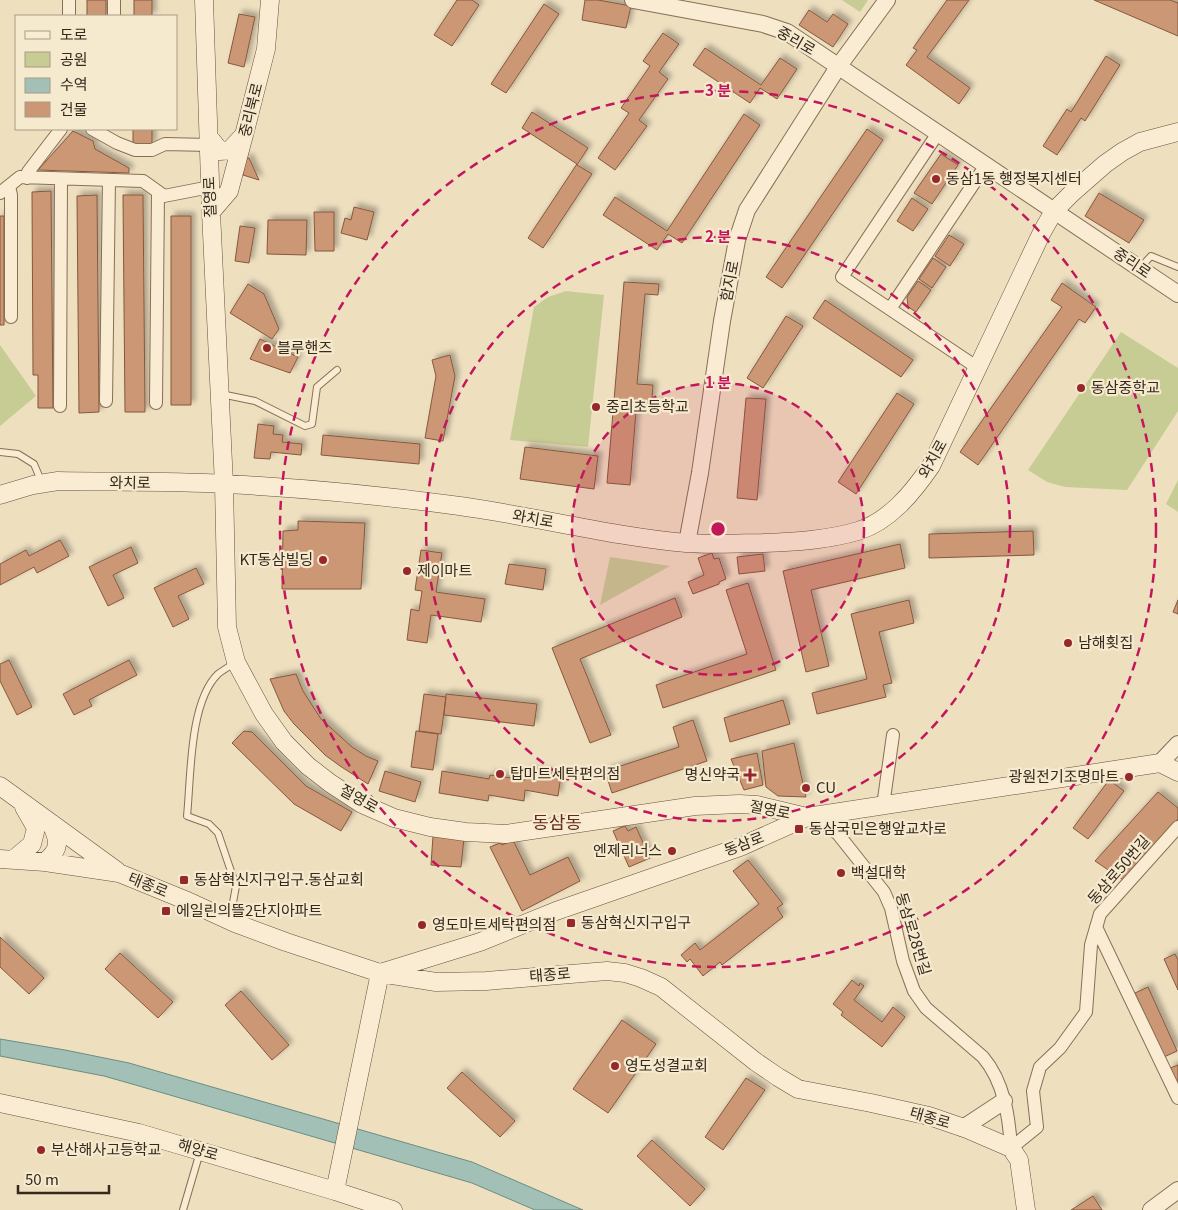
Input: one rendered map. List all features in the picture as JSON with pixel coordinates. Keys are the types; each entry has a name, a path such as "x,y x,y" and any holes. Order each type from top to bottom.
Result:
{"main road":[{"name":"절영로","path":"204,0 211,212 224,484 227,627 236,662 264,714 284,742 308,766 362,804 394,818 430,827 466,832 506,834 695,806 757,805 807,817"},
{"name":"중리북로","path":"211,212 229,191 266,49 270,0"},
{"name":"와치로","path":"0,495 13,490 58,482 224,484 333,492 454,505 619,534 687,543 793,542 857,531 872,525 888,515 904,500 931,466 1042,232 1054,211 1072,192 1122,152 1140,142 1178,132"},
{"path":"209,141 220,151 230,150 244,135"},
{"path":"1160,763 1178,772"},
{"name":"동삼로","path":"380,973 480,942 556,911 740,847 807,817 1160,763"},
{"path":"0,786 119,873"},
{"path":"7,860 32,844 36,828 22,802"},
{"path":"45,862 55,854 58,840 52,823"},
{"name":"태종로","path":"7,860 45,862 119,873 230,921 380,973 436,982 486,981 581,972 607,971 625,973 661,987 756,1062 798,1088 921,1114 963,1128 1011,1148"},
{"path":"335,1191 380,973"},
{"name":"해양로","path":"0,1103 139,1133 393,1210"},
{"path":"1011,1148 1019,1160 1026,1210"}],"street":[{"path":"69,0 69,15"},
{"path":"114,0 114,15"},
{"name":"중리로","path":"633,0 763,24 787,32 1178,294"},
{"name":"함지로","path":"687,543 700,473 722,321 744,218 761,187 838,67 887,0"},
{"path":"27,178 28,172 60,130"},
{"path":"96,130 114,135 135,150 152,150 165,144 209,141"},
{"path":"938,132 842,277 978,368"},
{"path":"890,308 986,165"},
{"path":"11,317 11,195 5,189 20,177 143,182 164,196 210,187"},
{"path":"60,406 62,179"},
{"path":"106,401 109,180"},
{"path":"156,403 158,192"},
{"path":"883,806 892,735"},
{"path":"1160,763 1178,744"},
{"name":"동삼로28번길","path":"807,817 825,824 838,834 884,892 891,908 903,961 914,991 926,1008 983,1057 991,1066 999,1081 1009,1123 1011,1148"},
{"name":"동삼로50번길","path":"1011,1148 1038,1127 1033,1091 1040,1067 1060,1048 1086,1012 1091,945 1100,914 1178,827"},
{"path":"1096,927 1178,1098"},
{"path":"963,1128 1004,1101"},
{"path":"1151,1210 1178,1190"}],"lane":[{"path":"1140,268 1151,256 1178,268"},
{"path":"220,394 255,401 305,426 312,424 316,387 337,370"},
{"path":"0,452 18,454 34,464 43,484"},
{"path":"230,921 236,886 218,833 208,824 187,816 190,758 202,701 218,674 236,662"},
{"path":"183,1210 200,1151"}],"green space":[{"path":"842,0 868,0 860,12"},
{"path":"566,291 604,295 588,447 510,440 534,307 548,297"},
{"path":"1121,332 1178,368 1178,411 1127,490 1065,487 1047,482 1028,470"},
{"path":"0,345 36,396 0,426"},
{"path":"1178,480 1178,512 1166,504"},
{"path":"610,557 670,566 600,605"}],"water":[{"path":"0,1039 129,1063 472,1162 583,1210 535,1210 472,1183 139,1086 104,1076 0,1056"}],"building":[{"path":"87,0 106,0 106,15 87,15"},
{"path":"134,0 152,0 152,15 134,15"},
{"path":"457,0 472,0 479,5 452,46 434,35"},
{"path":"585,0 598,0 631,6 626,28 582,20"},
{"path":"947,0 969,0 927,57 970,88 959,104 906,65 917,50 913,48"},
{"path":"1094,0 1170,0 1178,3 1178,36"},
{"path":"544,4 559,14 506,93 491,84"},
{"path":"809,10 827,22 833,14 848,24 833,47 799,25"},
{"path":"239,14 255,17 244,67 228,63"},
{"path":"663,33 679,44 659,72 668,79 639,120 647,126 615,170 598,158 629,113 621,108 650,66 643,61"},
{"path":"705,48 761,85 780,58 797,69 777,99 760,88 750,103 693,65"},
{"path":"1106,56 1120,65 1085,121 1081,118 1057,155 1043,146 1067,109 1071,112"},
{"path":"532,112 588,148 577,165 592,174 543,248 528,238 577,164 522,128"},
{"path":"744,114 760,125 682,243 668,234 657,250 603,215 615,197 667,231"},
{"path":"867,129 883,140 782,288 766,277"},
{"path":"133,130 152,130 152,146 133,146"},
{"path":"73,131 93,141 95,149 129,168 129,173 38,170"},
{"name":"동삼1동 행정복지센터","path":"941,154 958,165 932,204 914,193"},
{"path":"245,158 249,158 259,180 243,175"},
{"path":"51,191 53,408 38,408 38,375 33,375 32,192"},
{"path":"1099,193 1144,220 1129,243 1085,216"},
{"path":"97,195 99,412 79,413 77,196"},
{"path":"123,195 143,195 145,412 125,412"},
{"path":"912,198 928,209 913,231 897,221"},
{"path":"354,207 374,212 367,240 341,233 345,218 351,220"},
{"path":"314,212 334,212 334,251 315,251"},
{"path":"0,216 4,216 4,325 0,325"},
{"path":"171,216 191,216 191,405 171,405"},
{"path":"268,220 307,220 306,255 267,254"},
{"path":"240,226 255,228 249,263 235,261"},
{"path":"949,235 964,244 950,266 935,256"},
{"path":"933,258 946,267 932,288 919,279"},
{"path":"918,281 931,290 916,312 908,307 907,297"},
{"path":"624,282 659,284 658,295 645,294 637,384 653,385 651,412 636,411 630,485 607,483"},
{"path":"1062,283 1096,307 1085,323 1079,319 978,465 960,452 1062,307 1051,300"},
{"path":"248,284 264,294 279,329 272,339 230,313"},
{"path":"825,300 913,360 901,377 813,318"},
{"path":"786,316 803,326 763,388 747,378"},
{"name":"블루핸즈","path":"260,339 298,357 290,373 250,359"},
{"path":"450,355 455,376 443,441 425,438 436,376 432,360"},
{"path":"897,393 914,404 856,494 838,482"},
{"path":"746,398 766,399 757,500 737,498"},
{"path":"258,424 274,426 273,434 283,435 282,442 302,444 301,455 271,452 270,459 254,458"},
{"path":"323,435 420,444 419,464 321,455"},
{"path":"525,447 598,456 594,489 520,479"},
{"name":"KT동삼빌딩","path":"298,521 365,523 361,589 282,589 283,531 298,530"},
{"path":"1033,531 1034,555 929,558 929,534"},
{"path":"60,540 69,556 37,573 34,567 0,585 0,564 26,550 29,556"},
{"path":"900,544 905,568 811,590 829,666 806,672 783,571"},
{"path":"131,547 138,563 113,575 124,598 108,606 89,567"},
{"path":"421,550 442,553 436,592 485,599 481,622 431,615 427,643 407,640 411,609 419,611 422,591 415,590"},
{"path":"712,553 714,559 719,558 726,579 719,582 719,584 693,594 688,582 704,575 698,558"},
{"path":"763,554 765,571 739,574 737,557"},
{"path":"509,564 546,569 543,590 505,584"},
{"path":"196,568 204,584 178,596 189,619 173,627 154,588"},
{"path":"748,583 776,670 663,708 656,685 747,654 726,590"},
{"path":"675,598 682,617 580,659 611,735 590,743 552,648"},
{"path":"909,600 914,623 879,632 892,683 883,685 886,697 817,714 812,693 867,679 851,614"},
{"path":"1178,600 1178,614 1173,612"},
{"path":"9,660 32,707 17,715 0,681 0,664"},
{"path":"129,660 137,675 89,700 92,706 74,715 63,694"},
{"path":"296,674 303,691 321,719 352,747 378,761 368,784 325,755 294,724 284,711 270,679"},
{"path":"424,694 446,697 441,734 419,731"},
{"path":"446,694 537,704 534,726 444,715"},
{"path":"783,700 790,724 730,742 724,718"},
{"path":"693,720 707,761 612,793 605,771 679,747 673,727"},
{"path":"244,731 252,732 306,786 352,812 341,831 294,804 232,743"},
{"path":"416,731 438,734 433,770 411,767"},
{"path":"794,743 806,797 778,796 766,787 762,751"},
{"path":"757,753 763,785 744,790 731,759"},
{"path":"527,770 561,775 558,796 525,790 524,801 489,795 488,801 439,793 442,771 489,779 490,775 525,780"},
{"path":"385,771 421,782 415,802 379,791"},
{"path":"1109,780 1124,791 1088,839 1073,828"},
{"path":"1158,792 1178,808 1178,819 1123,880 1095,861"},
{"path":"625,826 628,831 636,827 650,858 629,867 613,831"},
{"path":"433,836 464,838 461,867 431,865"},
{"path":"513,840 530,875 568,857 580,881 522,911 490,847 500,843 502,845"},
{"path":"748,860 783,904 777,908 783,917 722,965 720,962 703,976 690,959 687,962 681,955 695,943 700,950 759,904 733,871"},
{"path":"0,937 44,978 29,994 0,967"},
{"path":"120,953 173,1002 158,1018 105,969"},
{"path":"1175,954 1178,960 1178,990 1164,959"},
{"path":"852,980 859,986 860,983 864,986 854,1000 882,1022 893,1007 905,1017 882,1047 841,1015 843,1012 833,1004"},
{"path":"1148,987 1177,1051 1164,1057 1135,993"},
{"path":"241,991 289,1045 272,1060 225,1005"},
{"name":"영도성결교회","path":"622,1020 656,1044 608,1113 573,1089"},
{"path":"1178,1065 1178,1087 1170,1068"},
{"path":"462,1072 515,1121 500,1137 447,1088"},
{"path":"746,1078 765,1090 723,1150 705,1137"},
{"path":"652,1140 705,1189 690,1206 637,1156"},
{"path":"1093,1196 1102,1210 1071,1210"}],"place":[{"name":"동삼1동 행정복지센터","path":"936,179"},
{"name":"블루핸즈","path":"267,348"},
{"name":"동삼중학교","path":"1081,388"},
{"name":"중리초등학교","path":"596,407"},
{"name":"KT동삼빌딩","path":"323,560"},
{"name":"제이마트","path":"407,571"},
{"name":"남해횟집","path":"1068,643"},
{"name":"탑마트세탁편의점","path":"500,774"},
{"name":"명신약국","path":"750,775"},
{"name":"광원전기조명마트","path":"1129,777"},
{"name":"CU","path":"806,788"},
{"name":"동삼국민은행앞교차로","path":"799,829"},
{"name":"엔제리너스","path":"672,851"},
{"name":"백설대학","path":"841,873"},
{"name":"동삼혁신지구입구.동삼교회","path":"184,880"},
{"name":"에일린의뜰2단지아파트","path":"166,911"},
{"name":"동삼혁신지구입구","path":"571,923"},
{"name":"영도마트세탁편의점","path":"422,925"},
{"name":"영도성결교회","path":"615,1066"},
{"name":"부산해사고등학교","path":"41,1150"}],"district":[{"name":"동삼동","path":"557,823"}]}
